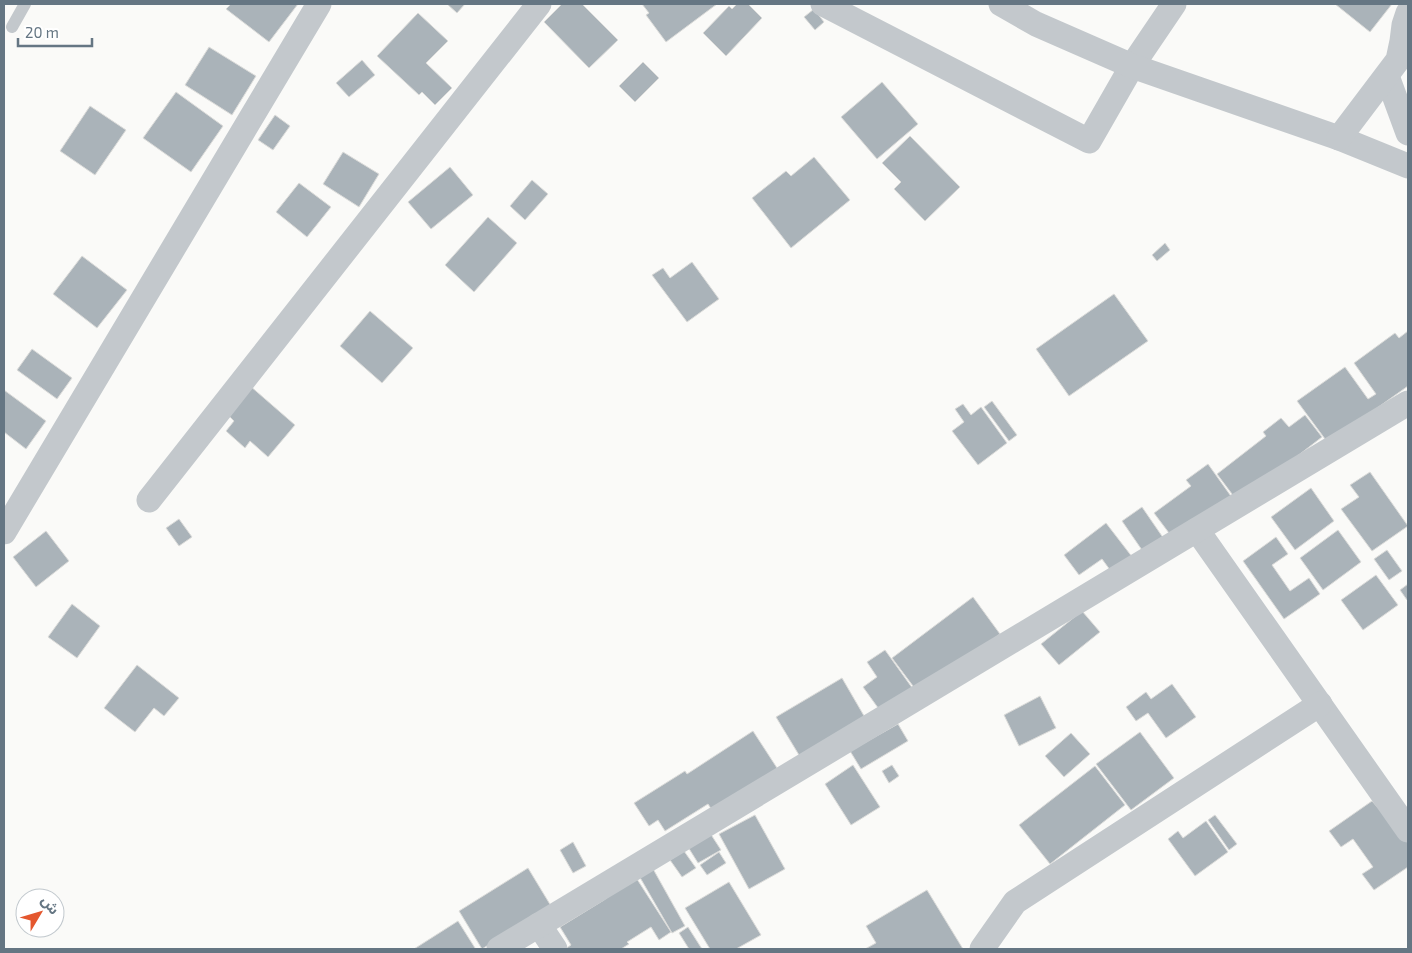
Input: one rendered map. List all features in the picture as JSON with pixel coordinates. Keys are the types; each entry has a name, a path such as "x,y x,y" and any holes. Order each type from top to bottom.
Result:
{"street":[{"path":"4,532 319,4"},
{"path":"149,500 539,4"},
{"path":"823,4 1089,141 1132,66 1174,4"},
{"path":"1001,4 1036,24 1132,66 1339,138 1408,166"},
{"path":"1339,138 1398,60 1408,13"},
{"path":"1387,76 1408,133"},
{"path":"499,949 1408,403"},
{"path":"1197,530 1408,830"},
{"path":"982,949 1015,902 1320,704"},
{"path":"539,925 554,949"}],"lane":[{"path":"12,27 26,4"}],"building":[{"path":"231,4 298,4 269,42 226,9"},
{"path":"447,4 465,4 457,13"},
{"path":"562,4 582,4 618,40 589,68 544,22"},
{"path":"642,4 717,4 666,42 646,15 649,13"},
{"path":"737,4 748,4 762,18 726,56 703,33 729,6 732,9"},
{"path":"1335,4 1392,4 1370,32"},
{"path":"814,9 824,22 815,30 804,17"},
{"path":"418,13 448,41 426,63 452,88 435,105 422,92 419,95 377,56"},
{"path":"209,47 256,76 232,115 185,85"},
{"path":"362,60 375,75 349,97 336,83"},
{"path":"643,62 659,78 635,102 619,86"},
{"path":"882,82 918,124 877,159 841,117"},
{"path":"176,92 223,126 191,172 143,138"},
{"path":"90,106 126,130 95,175 60,151"},
{"path":"275,115 290,126 273,150 258,140"},
{"path":"910,136 960,187 925,221 894,189 901,182 882,163"},
{"path":"343,152 379,174 359,207 323,184"},
{"path":"814,157 850,200 791,248 752,198 786,171 791,176"},
{"path":"450,167 473,195 431,229 408,202"},
{"path":"532,180 548,194 525,220 510,206"},
{"path":"299,183 331,207 307,237 276,212"},
{"path":"488,217 517,243 474,292 445,265"},
{"path":"1165,243 1170,250 1157,261 1152,255"},
{"path":"82,256 127,290 97,328 53,294"},
{"path":"692,262 719,299 687,322 652,275 663,268 670,278"},
{"path":"1114,294 1148,341 1069,396 1036,349"},
{"path":"370,311 413,348 382,383 340,346"},
{"path":"1408,331 1408,386 1328,443 1297,401 1345,367 1368,399 1376,394 1354,363 1395,333 1399,338"},
{"path":"32,349 72,378 57,399 17,370"},
{"path":"249,385 295,425 268,457 250,441 245,448 226,431 234,421 225,412"},
{"path":"4,390 46,421 26,449 4,432"},
{"path":"992,401 1017,435 1009,441 984,407"},
{"path":"963,404 971,415 981,407 1007,443 978,465 952,431 964,422 955,409"},
{"path":"1305,415 1322,437 1238,502 1217,474 1266,436 1263,432 1281,418 1289,427"},
{"path":"1208,464 1233,499 1175,541 1154,513 1191,486 1186,480"},
{"path":"1370,472 1408,526 1372,551 1341,509 1359,497 1350,485"},
{"path":"1311,488 1334,521 1295,550 1271,517"},
{"path":"1142,507 1164,539 1144,553 1122,521"},
{"path":"179,519 192,537 179,546 166,528"},
{"path":"1106,523 1133,558 1113,574 1102,559 1079,575 1064,555"},
{"path":"1338,530 1361,562 1323,590 1300,558"},
{"path":"46,531 69,561 36,587 13,557"},
{"path":"1276,537 1288,554 1272,565 1290,591 1309,578 1320,594 1284,619 1243,561"},
{"path":"1387,550 1402,571 1389,580 1374,559"},
{"path":"1376,575 1398,605 1363,630 1341,600"},
{"path":"1408,584 1408,599 1407,600 1400,590"},
{"path":"973,597 1000,634 919,694 892,658"},
{"path":"72,604 100,626 77,658 48,637"},
{"path":"1082,611 1100,632 1059,665 1041,644"},
{"path":"885,650 913,689 881,712 863,687 877,677 867,662"},
{"path":"137,665 179,698 164,716 154,708 135,732 104,708"},
{"path":"842,678 867,721 802,760 776,717"},
{"path":"1172,684 1196,717 1166,738 1148,713 1136,721 1126,707 1146,692 1151,699"},
{"path":"1040,696 1056,728 1019,746 1004,715"},
{"path":"898,724 908,741 861,769 850,751"},
{"path":"753,731 779,771 714,813 708,804 665,831 658,820 649,826 634,803 685,771 687,774"},
{"path":"1140,732 1174,778 1131,810 1096,764"},
{"path":"1071,733 1090,754 1064,777 1045,756"},
{"path":"853,765 880,807 851,825 825,784"},
{"path":"892,765 899,776 889,783 882,771"},
{"path":"1095,766 1125,805 1050,864 1019,825"},
{"path":"1372,801 1408,841 1408,867 1374,890 1362,874 1373,867 1353,839 1341,847 1329,831"},
{"path":"755,815 785,869 749,889 719,834"},
{"path":"1215,815 1237,844 1229,850 1208,820"},
{"path":"1206,821 1228,852 1195,876 1168,839 1178,831 1183,838"},
{"path":"710,833 721,850 698,863 688,847"},
{"path":"573,842 586,866 573,873 560,850"},
{"path":"684,851 696,868 682,877 670,860"},
{"path":"719,852 726,863 707,875 700,865"},
{"path":"652,867 685,926 672,933 638,874"},
{"path":"528,868 551,906 482,949 459,911"},
{"path":"635,876 671,932 659,940 651,927 627,942 629,944 621,949 565,949 571,945 560,927 604,900"},
{"path":"729,882 761,935 736,949 710,949 685,908"},
{"path":"927,890 963,949 865,949 876,943 866,926"},
{"path":"458,921 475,948 414,949"},
{"path":"688,927 702,949 689,949 679,933"}]}
